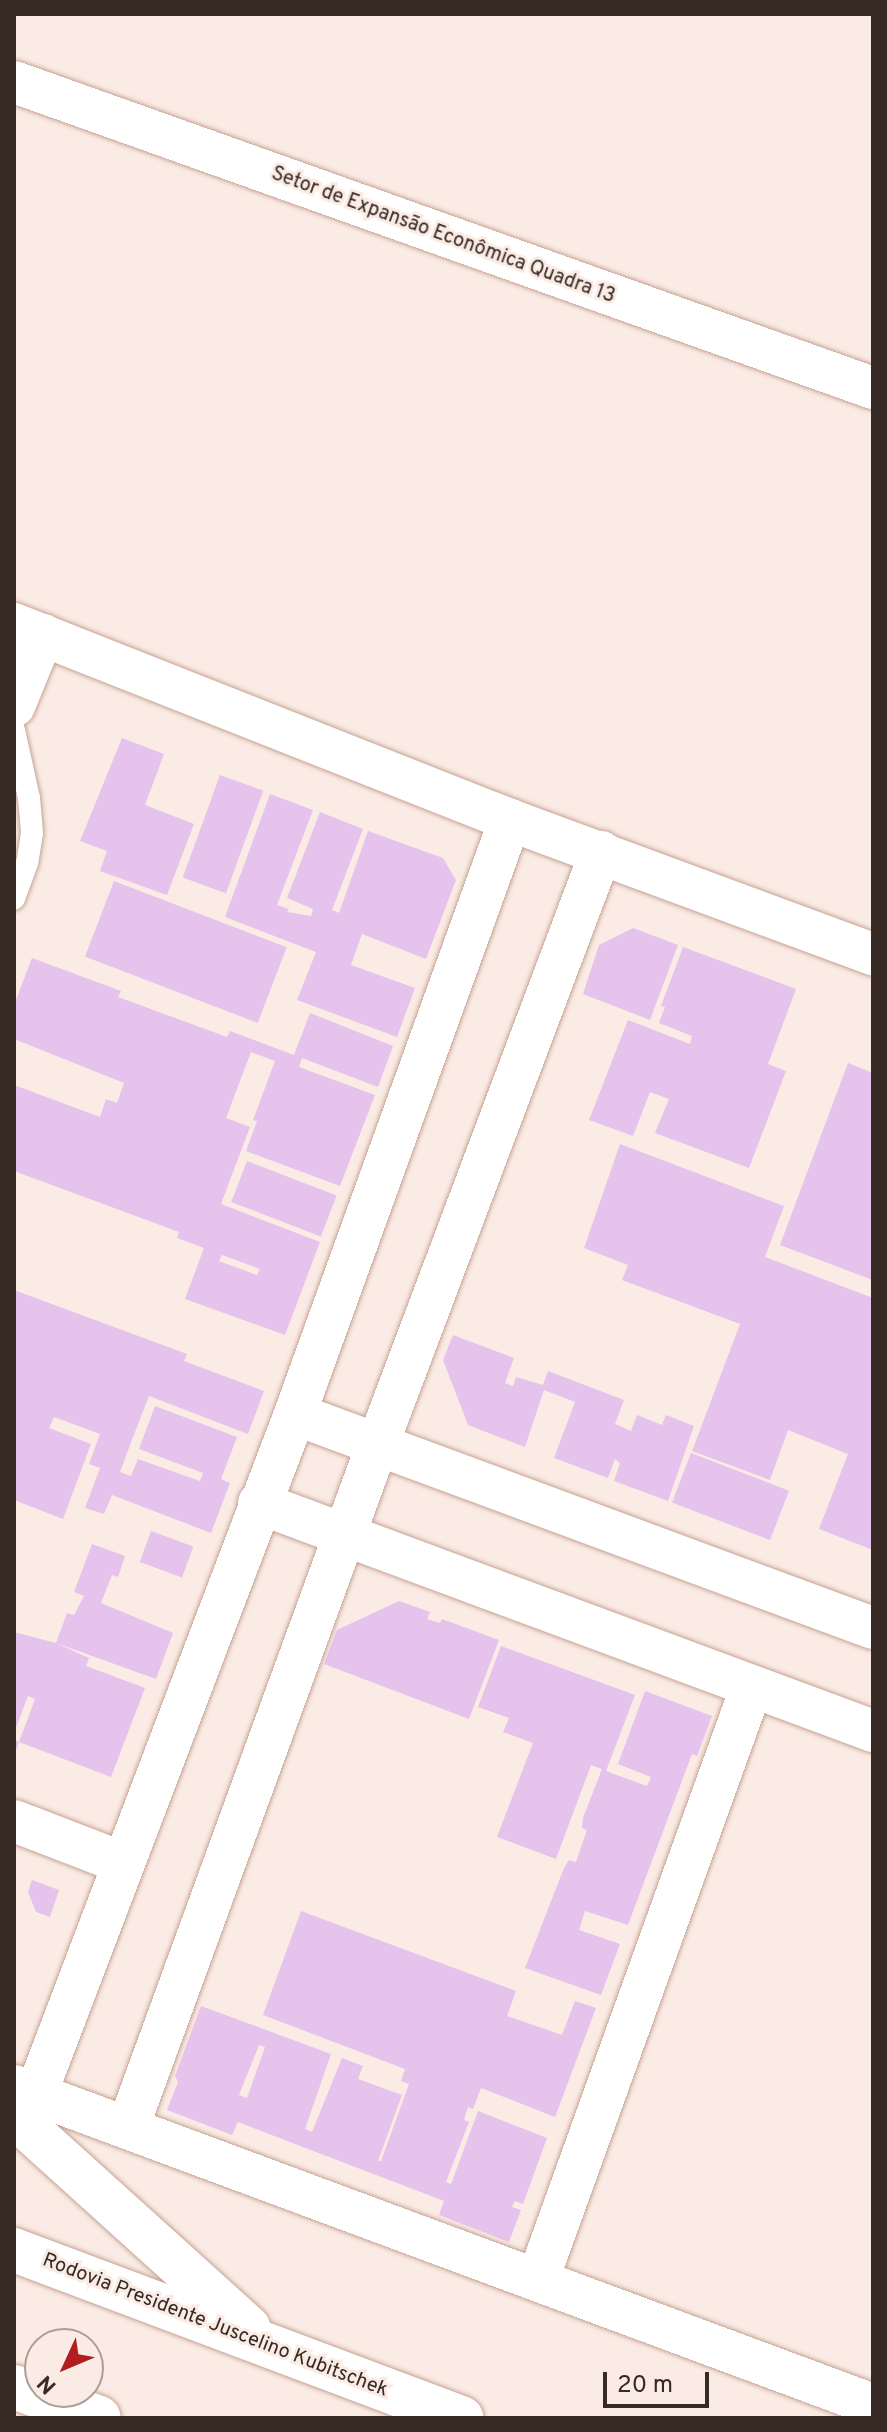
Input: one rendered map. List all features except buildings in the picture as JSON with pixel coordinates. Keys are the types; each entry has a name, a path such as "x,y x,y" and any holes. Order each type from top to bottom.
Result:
{"highway":[{"path":"21,2099 268,2346"},
{"name":"Rodovia Presidente Juscelino Kubitschek","path":"14,2250 461,2418"},
{"path":"14,2387 99,2418"}],"street":[{"name":"Setor de Expansão Econômica Quadra 13","path":"14,82 873,388"},
{"path":"14,706 28,630 510,820 873,954"},
{"path":"510,820 295,1414 123,1863 21,2099 128,2127 873,2405"},
{"path":"128,2127 377,1446 601,852"},
{"path":"295,1414 873,1628"},
{"path":"259,1503 873,1731"},
{"path":"538,2279 752,1686"},
{"path":"14,1821 123,1863"}],"lane":[{"path":"14,730 29,798 32,833 27,863 14,899"}]}
